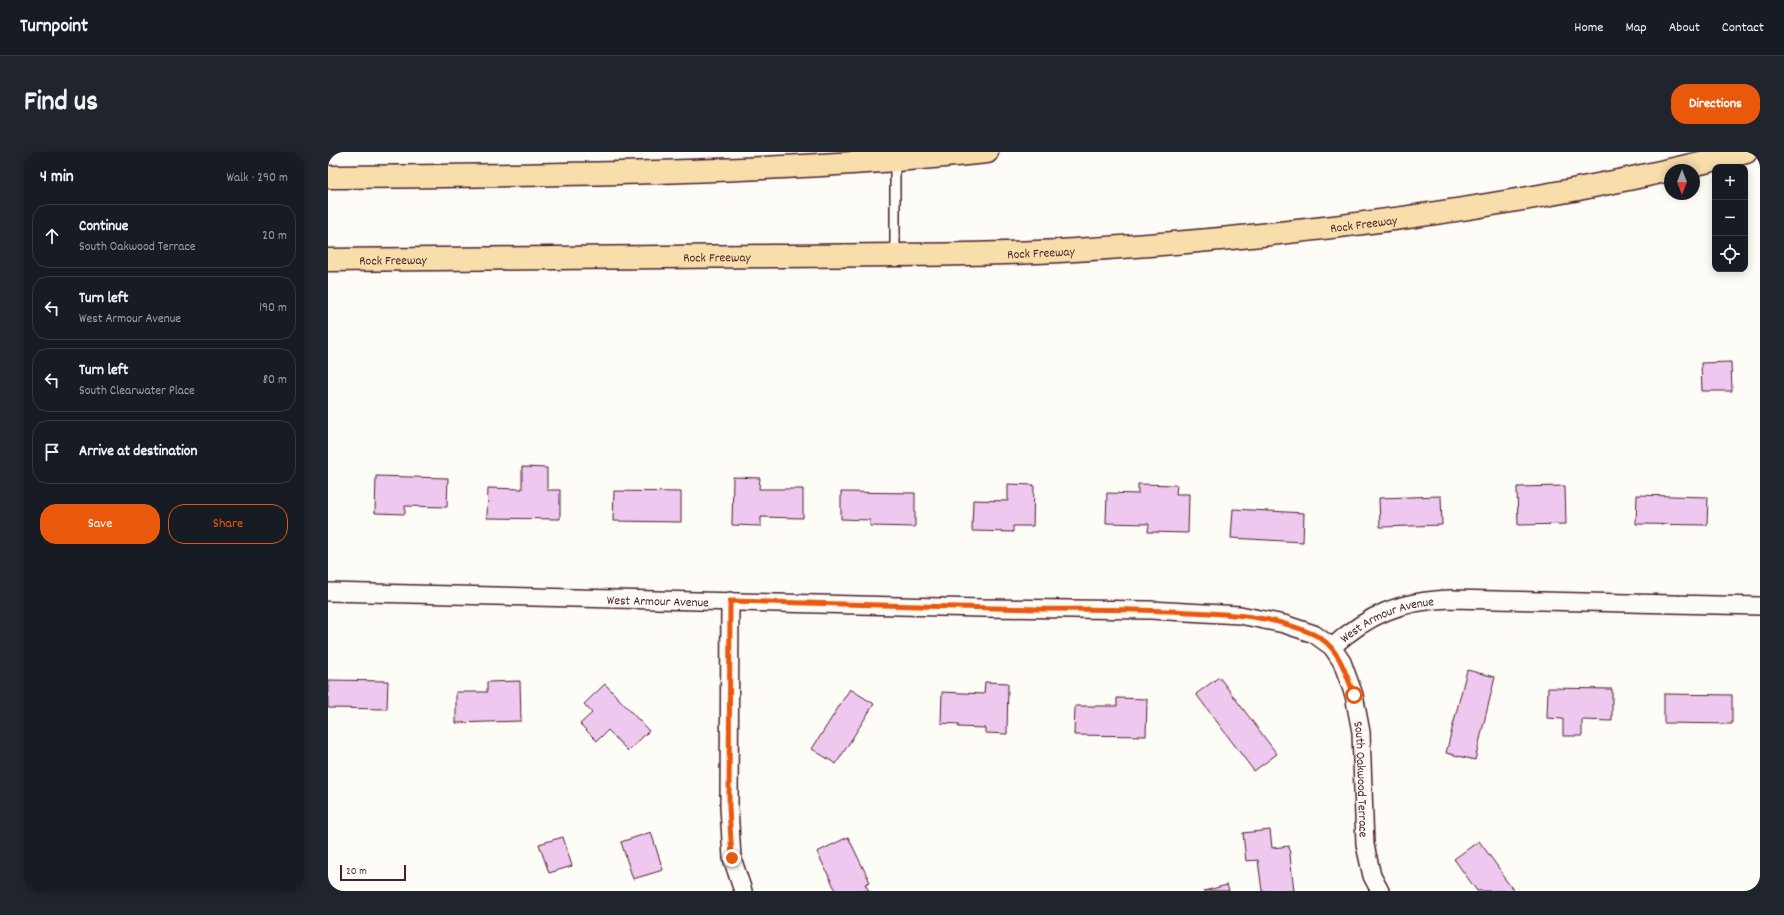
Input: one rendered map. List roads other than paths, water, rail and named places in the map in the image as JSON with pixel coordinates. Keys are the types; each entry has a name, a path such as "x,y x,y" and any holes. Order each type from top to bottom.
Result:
{"highway":[{"path":"328,176 606,174 786,168 987,152"},
{"name":"Rock Freeway","path":"328,260 1057,251 1186,242 1276,234 1454,210 1544,195 1746,152"}],"street":[{"name":"West Armour Avenue","path":"328,592 981,608 1150,610 1240,615 1284,624 1314,634 1332,647 1351,630 1372,617 1395,607 1425,600 1450,599 1760,606"},
{"path":"730,601 729,807 732,858 743,891"},
{"name":"South Oakwood Terrace","path":"1332,647 1342,662 1354,695 1361,732 1365,846 1372,876 1380,891"}],"lane":[{"path":"895,160 895,254"}]}
